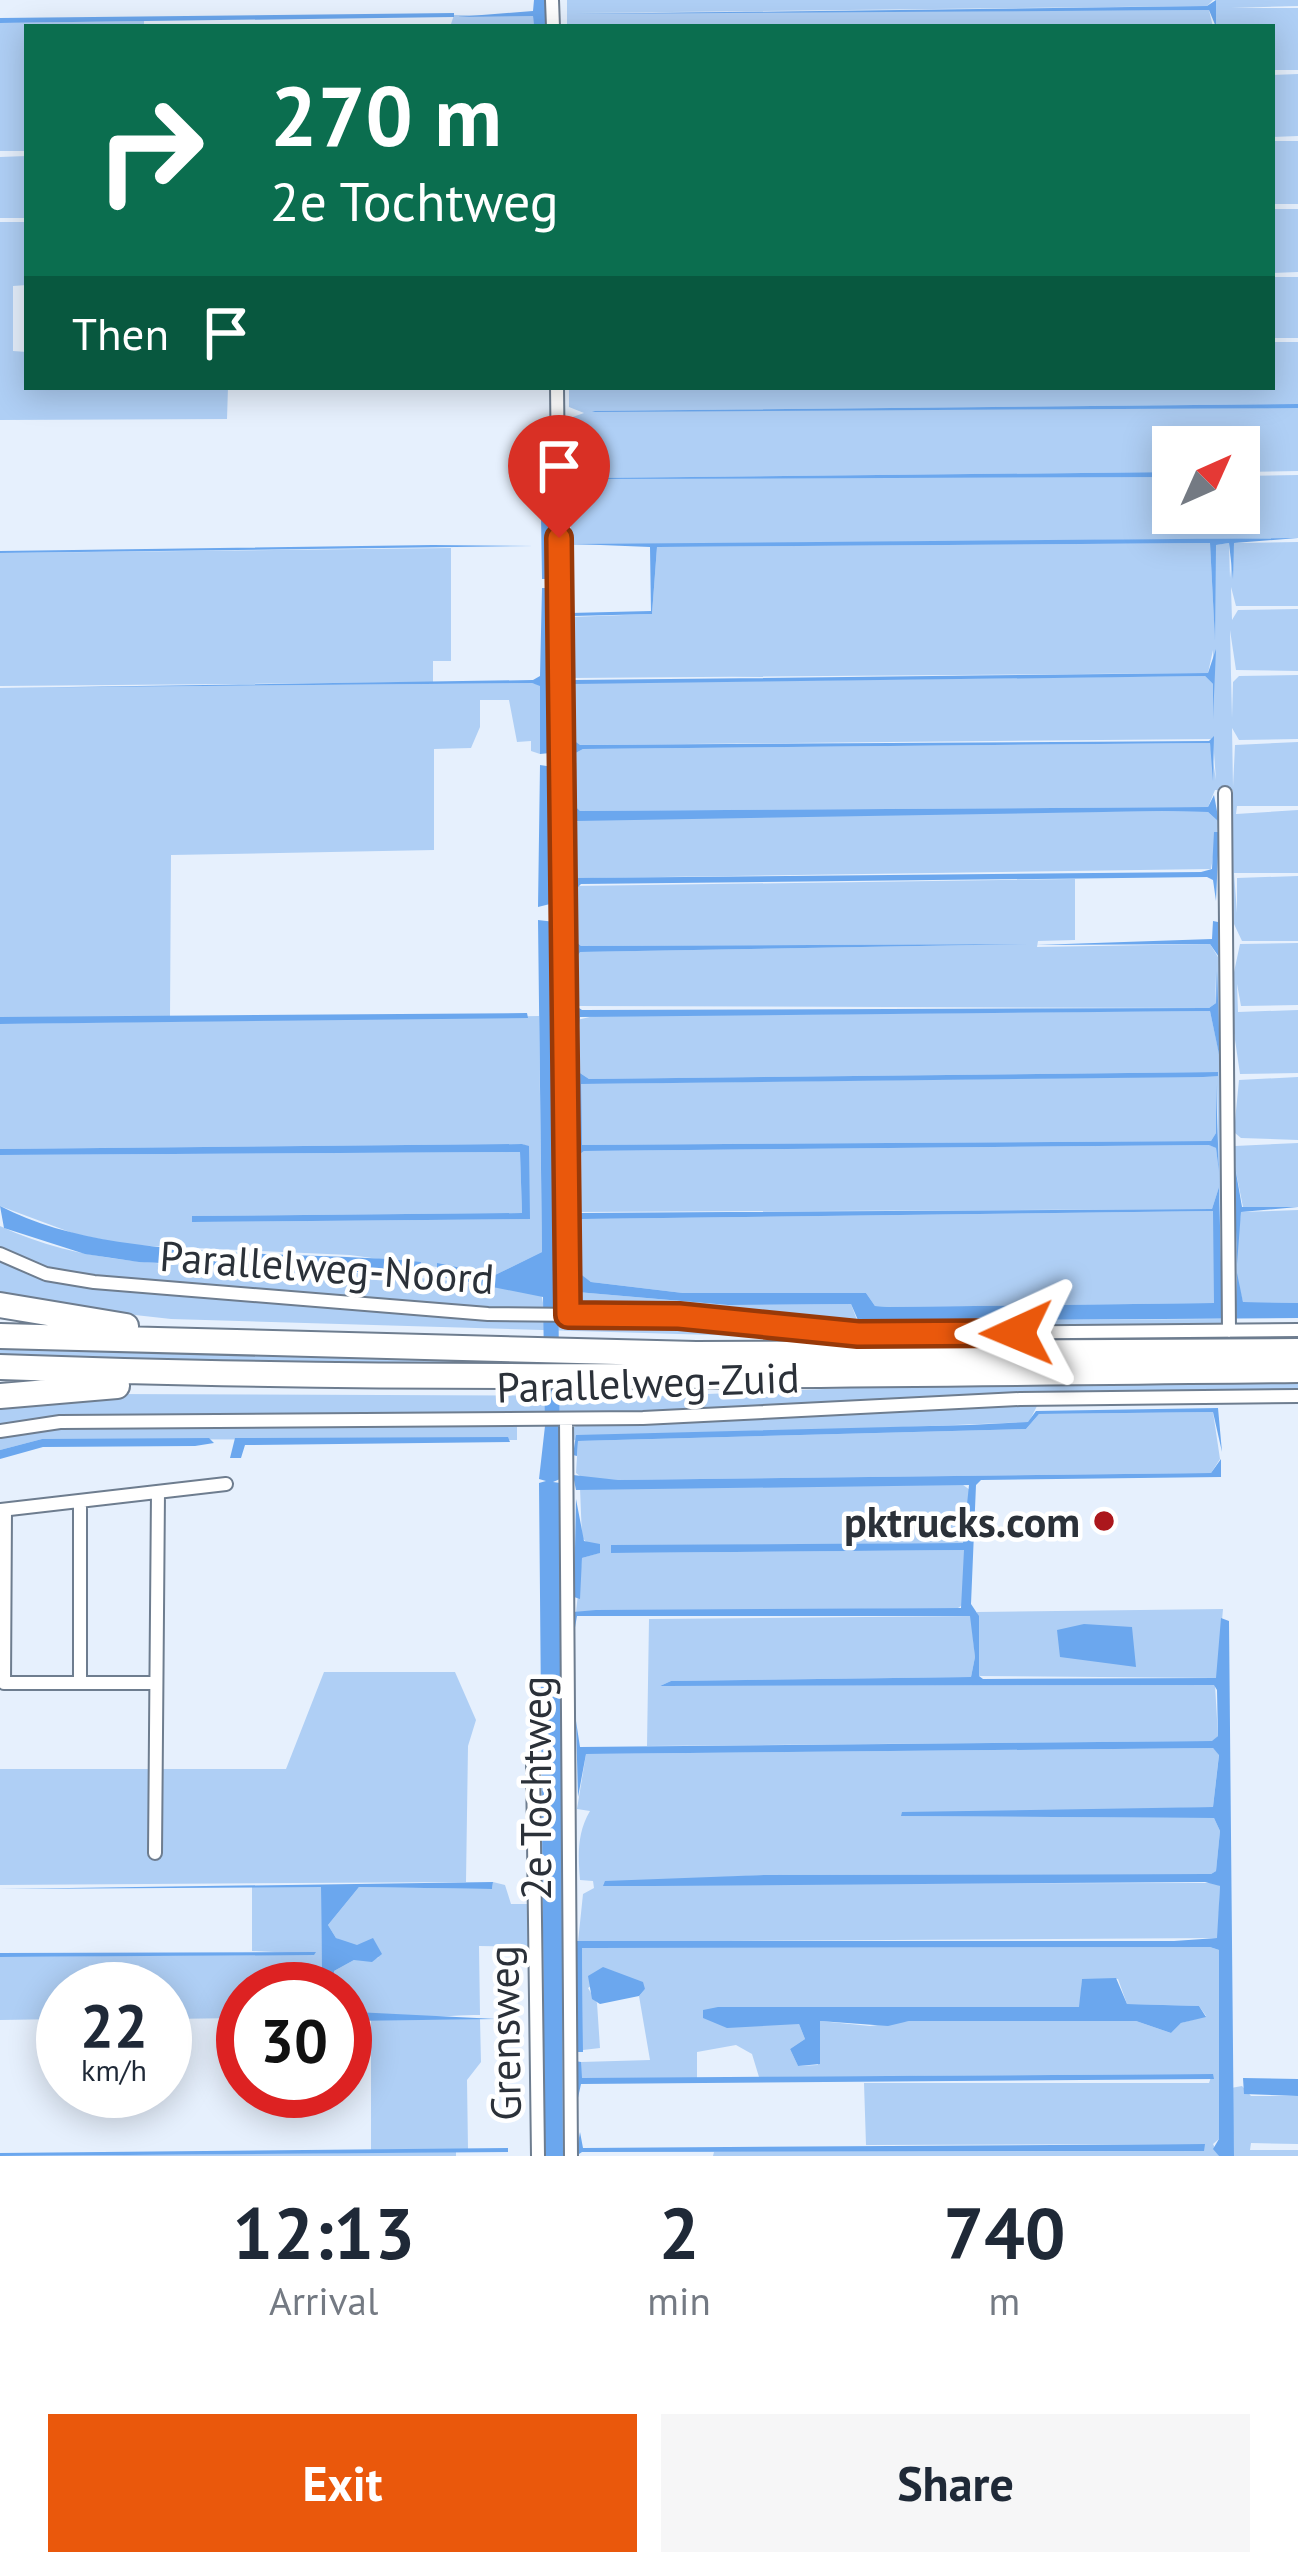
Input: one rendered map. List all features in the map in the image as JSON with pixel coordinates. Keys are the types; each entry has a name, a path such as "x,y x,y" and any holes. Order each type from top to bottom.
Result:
{"highway":[{"path":"0,1304 99,1323 273,1336 294,1346"},
{"path":"0,1336 536,1352 568,1365 1298,1370"},
{"path":"0,1367 264,1377 531,1378 568,1365 1298,1351"},
{"path":"0,1396 99,1386 240,1386 264,1377"}],"street":[{"path":"557,390 564,1315"},
{"path":"1225,794 1229,1328"},
{"name":"Parallelweg-Noord","path":"0,1254 46,1274 94,1282 538,1315 679,1316 858,1334 1298,1330"},
{"name":"Parallelweg-Zuid","path":"0,1431 60,1422 563,1419 1020,1399 1298,1396"},
{"name":"2e Tochtweg","path":"563,1419 571,2156"},
{"path":"156,1683 4,1683 3,1510 226,1484"},
{"path":"155,1853 158,1492"},
{"path":"80,1501 80,1683"},
{"name":"Grensweg","path":"533,1765 538,2156"}],"shaded area":[{"path":"567,0 1213,0 1207,6 576,13 1209,10 1212,24 567,24"},
{"path":"1216,0 1298,0 1298,6 1231,8 1298,8 1298,70 1275,70 1275,24 1216,24"},
{"path":"454,15 533,16 534,24 451,24"},
{"path":"144,21 24,24 24,151 0,151 0,23"},
{"path":"1298,74 1298,136 1275,137 1275,75"},
{"path":"1275,141 1298,141 1298,204 1275,204"},
{"path":"24,156 24,218 0,218 0,157"},
{"path":"1275,209 1298,209 1298,272 1275,273"},
{"path":"0,222 24,222 24,285 13,286 13,351 24,352 24,390 228,390 227,419 0,420"},
{"path":"1275,277 1298,277 1298,338 1275,338"},
{"path":"1275,342 1298,342 1298,404 593,411 1298,408 1298,471 1260,472 1260,426 1152,426 1152,472 594,478 1152,477 1152,534 1260,534 1260,476 1298,475 1298,538 571,545 570,486 585,480 570,476 570,418 584,413 569,407 569,390 1275,390"},
{"path":"1298,542 1298,606 1236,606 1231,587 1232,620 1238,610 1298,609 1298,671 1236,670 1230,630 1232,718 1233,682 1239,676 1298,675 1298,739 1239,740 1232,728 1233,787 1235,745 1298,742 1298,806 1237,806 1236,814 1298,810 1298,873 1234,873 1237,913 1237,878 1298,876 1298,941 1242,941 1234,924 1234,972 1240,944 1298,943 1298,1005 1241,1006 1237,984 1238,1012 1298,1010 1298,1073 1240,1074 1234,1033 1235,1121 1239,1080 1298,1077 1298,1140 1241,1138 1235,1133 1235,1146 1298,1143 1298,1207 1243,1207 1234,1162 1235,1260 1241,1212 1298,1210 1298,1303 1243,1302 1236,1275 1232,1306 1233,790 1215,790 1208,807 580,811 572,803 572,755 583,749 1210,743 1216,780 1213,739 575,745 570,687 576,683 1205,676 1213,684 1214,718 1213,650 1208,673 570,678 570,617 652,614 657,547 1210,543 1215,639 1215,545 1229,543 1230,578 1234,543"},
{"path":"451,548 451,661 433,661 433,682 0,686 0,553"},
{"path":"567,611 570,1203 577,1292 728,1305 851,1304 857,1320 864,1321 1224,1319 1221,1325 863,1330 574,1307 566,1248 561,615"},
{"path":"540,685 540,754 531,751 531,741 517,742 509,700 480,700 480,727 471,748 434,749 434,850 171,855 170,1017 0,1017 0,688"},
{"path":"1208,812 1219,822 1211,869 577,878 573,867 575,823 582,818"},
{"path":"1075,879 1075,940 1038,941 1037,947 1210,944 1218,957 1222,921 1226,1306 1219,1187 1212,1209 577,1212 576,1157 584,1151 1210,1145 1216,1148 1219,1173 1217,1086 1216,1133 1211,1141 581,1145 580,1084 1217,1076 1217,1072 589,1079 574,1069 577,1020 594,1016 1210,1011 1220,1058 1215,974 1216,1003 1209,1008 576,1006 573,962 579,952 1027,944 581,946 574,940 576,886"},
{"path":"539,1016 542,1252 495,1275 350,1255 129,1245 75,1234 0,1206 0,1155 520,1152 522,1213 193,1216 192,1222 529,1219 529,1147 522,1144 0,1149 0,1024"},
{"path":"1214,1211 1215,1303 888,1307 875,1306 866,1293 683,1293 591,1282 579,1274 577,1227 582,1219"},
{"path":"0,1226 33,1240 103,1257 476,1284 541,1293 544,1308 488,1310 94,1278 48,1269 0,1250"},
{"path":"0,1260 63,1282 674,1320 784,1337 171,1319 27,1303 0,1293"},
{"path":"0,1346 1298,1363 198,1365 0,1354"},
{"path":"1298,1381 1298,1392 660,1414 88,1416 0,1425 0,1403 107,1394 663,1396 961,1383"},
{"path":"1038,1404 1029,1422 572,1440 573,1428 579,1424"},
{"path":"1213,1412 1220,1459 1211,1473 618,1480 584,1479 576,1473 578,1441 1026,1429 1039,1414"},
{"path":"517,1424 517,1440 42,1439 0,1450 0,1436 58,1428"},
{"path":"559,1435 565,2087 563,2092"},
{"path":"959,1482 970,1490 963,1543 611,1546 612,1553 964,1550 964,1604 958,1608 576,1612 582,1558 599,1553 582,1538 580,1488"},
{"path":"1223,1609 1217,1678 978,1676 977,1612"},
{"path":"971,1616 975,1657 971,1677 671,1681 660,1686 1215,1685 1218,1736 1213,1741 647,1746 649,1619"},
{"path":"324,1672 455,1672 476,1720 468,1746 466,1882 0,1885 0,1769 286,1769"},
{"path":"1213,1748 1219,1754 1213,1807 901,1816 1214,1818 1220,1831 1216,1871 1211,1874 764,1875 602,1884 1215,1883 1220,1886 1218,1938 578,1942 583,1894 594,1888 593,1881 580,1880 579,1871 581,1836 590,1811 577,1809 586,1754"},
{"path":"537,1756 542,1756 545,2156 541,2156"},
{"path":"493,1882 505,1885 511,1904 531,1904 533,1947 479,1946 480,2015 372,2014 372,1962 350,1962 379,1958 336,1938 328,1925 359,1887 492,1889"},
{"path":"252,1887 321,1887 322,1962 216,1962 216,2018 192,2019 192,1962 36,1962 36,2019 0,2020 0,1957 314,1954 252,1951"},
{"path":"1210,1947 1219,1950 1219,2139 1213,2144 1219,2156 713,2156 714,2152 1204,2151 1204,2144 866,2145 864,2083 1209,2083 1212,2074 759,2077 752,2054 736,2045 697,2052 697,2078 581,2078 581,2062 650,2060 639,1996 645,1989 613,1971 588,1988 597,2003 600,2048 583,2050 582,1948","holes":["1082,1979 1118,1979 1127,2004 1199,2006 1206,2016 1181,2023 1171,2033 1136,2021 909,2021 870,2026 820,2021 818,2065 798,2066 790,2049 805,2039 799,2024 745,2024 718,2007 1080,2007"]},
{"path":"480,2019 481,2062 467,2080 468,2149 371,2150 372,2020"},
{"path":"1242,2086 1251,2096 1298,2096 1298,2144 1251,2143 1250,2150 1298,2150 1298,2156 1234,2156 1231,2088"},
{"path":"456,2152 456,2156 23,2156"}],"water":[{"path":"534,0 546,0 546,24 534,24 533,16 457,17 533,11"},
{"path":"1216,0 1216,24 1209,10 576,14 1207,6"},
{"path":"454,13 454,17 0,23 0,18"},
{"path":"1298,404 1298,408 592,412 595,411"},
{"path":"565,455 570,455 570,476 586,480 570,486 567,547"},
{"path":"1152,472 1152,477 594,478"},
{"path":"550,514 551,579 542,579 541,515"},
{"path":"1298,538 1234,543 1233,579 1229,543 1216,545 1215,640 1210,543 657,547 652,614 573,616 569,620 574,680 1208,673 1216,649 1213,719 1213,684 1205,676 572,684 573,740 580,745 1209,741 1214,736 1213,781 1210,743 583,749 572,755 572,803 580,811 1208,807 1214,795 1219,822 1208,812 1162,811 576,821 573,867 578,878 1201,872 1212,869 1214,832 1219,832 1216,901 1213,880 1207,877 581,884 572,893 574,940 581,946 1027,944 580,952 573,962 576,1006 582,1010 1209,1008 1216,1003 1217,971 1220,1059 1210,1011 580,1017 574,1069 589,1079 1218,1072 1218,1076 1203,1077 581,1084 582,1145 1211,1141 1216,1133 1216,1085 1219,1173 1216,1148 1209,1145 584,1151 576,1157 576,1208 581,1213 1212,1209 1219,1187 1222,1302 1236,1304 1237,1273 1243,1302 1298,1303 1298,1318 864,1321 858,1320 851,1304 728,1305 577,1292 570,1240 566,616 651,611 650,547 576,544","holes":["1213,1211 1214,1303 888,1307 875,1306 866,1293 683,1293 591,1282 579,1273 577,1227 582,1219"]},
{"path":"534,546 0,553 0,551"},
{"path":"542,588 549,588 550,753 540,754 540,686 532,683 0,688 533,680 540,676"},
{"path":"540,765 553,767 554,903 538,907"},
{"path":"538,920 555,922 560,1479 553,1482 560,1483 563,2156 545,2156 539,1483 546,1481 539,1479 545,1426 543,1297 437,1276 437,1263 495,1275 542,1252"},
{"path":"1213,921 1218,922 1219,957 1210,944 1036,945 1212,939"},
{"path":"527,1013 528,1018 0,1024 0,1017"},
{"path":"529,1146 530,1219 192,1222 192,1216 522,1213 520,1152 0,1155 0,1149"},
{"path":"1234,1161 1242,1207 1298,1207 1241,1212 1237,1264"},
{"path":"0,1206 44,1225 148,1246 421,1262 421,1275 139,1262 85,1254 4,1228"},
{"path":"1218,1408 1222,1452 1213,1412 1039,1414 1026,1429 578,1441 577,1456 573,1455 576,1435 969,1425 1028,1422 1036,1411"},
{"path":"508,1437 510,1442 245,1445 241,1458 230,1458 235,1438"},
{"path":"209,1438 214,1443 195,1446 43,1447 0,1459 0,1450 42,1439"},
{"path":"1221,1459 1221,1477 981,1480 976,1485 971,1604 979,1616 979,1676 983,1679 1216,1678 1221,1618 1229,1621 1234,2156 1219,2156 1213,2149 1219,2139 1219,1950 1210,1947 582,1948 583,2052 576,2052 576,1941 1217,1938 1220,1886 1205,1882 603,1886 605,1881 764,1875 1211,1874 1216,1871 1220,1831 1214,1818 901,1816 902,1812 1213,1807 1219,1755 1213,1748 586,1754 578,1797 576,1721 580,1747 1212,1741 1218,1736 1214,1685 660,1686 671,1681 971,1677 975,1657 970,1616 577,1616 573,1639 573,1612 596,1610 961,1608 964,1550 611,1553 611,1545 963,1543 969,1485 576,1490 573,1475 618,1480 1211,1473"},
{"path":"576,1499 584,1541 600,1544 600,1553 582,1558 580,1599 574,1597"},
{"path":"1084,1624 1132,1627 1136,1667 1060,1657 1057,1630"},
{"path":"493,1882 492,1889 359,1887 328,1925 336,1938 357,1945 373,1938 382,1954 372,1962 322,1962 321,1887 0,1889"},
{"path":"316,1952 314,1955 0,1957 0,1953"},
{"path":"603,1967 643,1982 645,1989 639,1996 600,2004 592,1999 588,1976"},
{"path":"1116,1978 1127,2004 1199,2006 1206,2017 1181,2023 1171,2033 1136,2021 909,2021 888,2026 820,2021 820,2064 798,2066 790,2049 805,2039 799,2024 727,2028 703,2018 703,2010 718,2007 1079,2007 1082,1979"},
{"path":"372,2013 497,2019 372,2021"},
{"path":"575,2061 581,2062 582,2078 1213,2074 1214,2079 581,2084 576,2107"},
{"path":"1243,2078 1298,2079 1298,2096 1244,2094"},
{"path":"580,2132 583,2148 1205,2144 1204,2151 582,2152 576,2156"},
{"path":"508,2148 508,2152 0,2156 0,2153"}],"place":[{"name":"pktrucks.com","path":"1104,1521"}],"route":[{"path":"559,538 563,1233 568,1315 679,1316 858,1334 1017,1333"}]}
